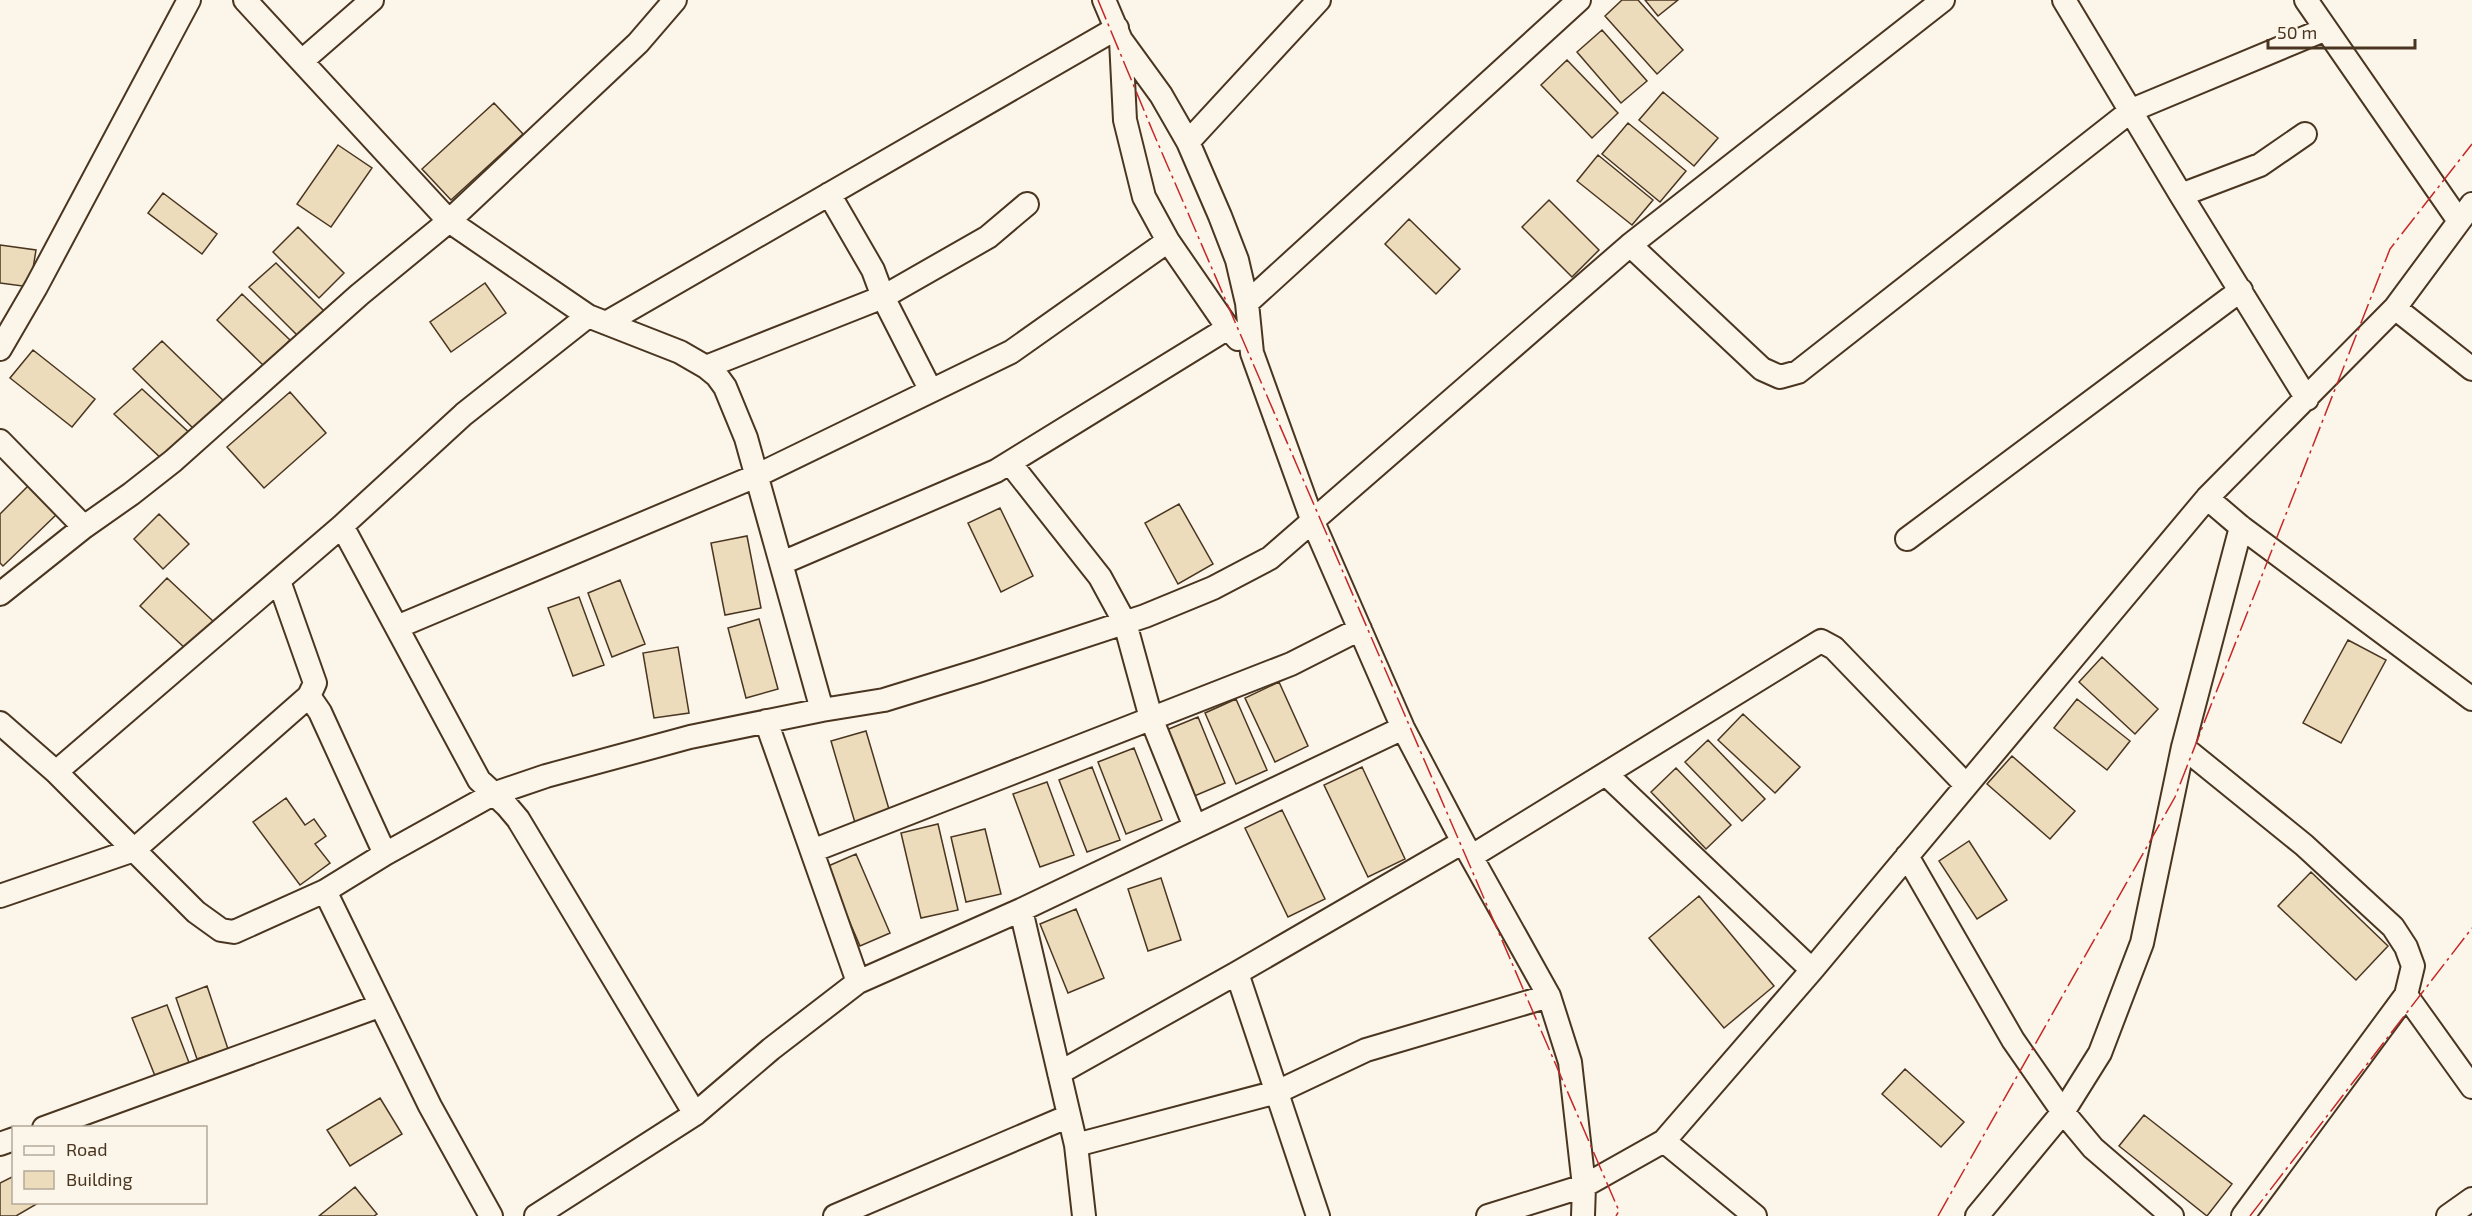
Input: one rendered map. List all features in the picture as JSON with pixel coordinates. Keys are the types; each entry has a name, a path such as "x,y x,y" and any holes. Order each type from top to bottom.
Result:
{"street":[{"path":"0,349 189,0"},
{"path":"246,0 449,221 597,320 680,352 706,367 725,387 746,438 822,710"},
{"path":"302,62 372,0"},
{"path":"0,594 172,461 359,295 449,221 638,43 675,0"},
{"path":"1104,0 1119,34 1161,95 1188,142 1237,260 1247,303 1252,353 1313,522 1403,729 1549,996 1570,1062 1584,1186 1583,1216"},
{"path":"1188,142 1319,0"},
{"path":"1247,303 1579,0"},
{"path":"0,723 56,772 196,912 221,930 234,932 325,891 385,854 493,794 546,776 657,746 766,721 884,700 1125,623 1213,588 1270,558 1630,245 1943,0"},
{"path":"2064,0 2307,399"},
{"path":"1488,1216 1584,1186 1664,1141 1812,970 2207,498 2395,308 2466,212 2306,0"},
{"path":"1630,245 1762,369 1780,377 1798,372 2132,111 2326,29"},
{"path":"56,772 342,526 464,414 597,320 1119,34"},
{"path":"1119,34 1125,120 1134,164 1144,197 1168,241 1228,328 1252,353"},
{"path":"2181,195 2260,165 2305,134"},
{"path":"829,194 873,270 883,297 931,391"},
{"path":"706,367 883,297 987,237 1027,204"},
{"path":"397,627 756,476 1011,352 1168,241"},
{"path":"1906,539 2241,290"},
{"path":"2395,308 2472,369"},
{"path":"782,563 996,471 1228,328"},
{"path":"0,441 84,527"},
{"path":"1010,463 1100,577 1125,623 1151,718 1195,827"},
{"path":"2207,498 2241,527 2472,699"},
{"path":"342,526 479,780 518,819 695,1114"},
{"path":"1977,1216 2062,1112 2100,1053 2142,943 2183,747 2241,527"},
{"path":"0,896 134,850 309,696 315,683 279,581"},
{"path":"812,851 1291,664 1360,629"},
{"path":"1059,1072 1606,774 1821,641 1834,648 1966,784"},
{"path":"309,696 320,712 385,854"},
{"path":"766,721 858,982"},
{"path":"536,1216 695,1114 771,1049 858,982 1021,910 1403,729"},
{"path":"2183,747 2304,846 2393,927 2406,947 2414,966 2406,995 2243,1216"},
{"path":"1606,774 1812,970"},
{"path":"1906,856 2013,1040 2062,1112 2093,1148 2172,1216"},
{"path":"325,891 429,1106 491,1216"},
{"path":"1021,910 1076,1145 1084,1216"},
{"path":"1237,973 1318,1216"},
{"path":"2406,995 2472,1087"},
{"path":"1076,1145 1277,1092 1366,1050 1549,996"},
{"path":"49,1126 379,1006"},
{"path":"844,1214 1069,1116"},
{"path":"1664,1141 1755,1216"},
{"path":"468,1174 470,1216"},
{"path":"2448,1216 2472,1199"}],"building":[{"path":"1622,0 1638,0 1683,50 1657,74 1605,16"},
{"path":"1645,0 1678,0 1658,16"},
{"path":"1602,30 1647,81 1621,103 1577,52"},
{"path":"1567,60 1618,113 1592,138 1541,85"},
{"path":"1663,92 1718,138 1694,166 1639,120"},
{"path":"494,103 523,134 451,200 422,169"},
{"path":"1628,123 1686,171 1660,202 1602,154"},
{"path":"338,145 372,168 331,227 297,204"},
{"path":"1598,155 1653,200 1632,225 1577,181"},
{"path":"163,193 217,234 202,254 148,213"},
{"path":"1549,200 1599,250 1572,277 1522,227"},
{"path":"1409,219 1460,269 1436,294 1385,244"},
{"path":"298,227 344,273 319,298 273,252"},
{"path":"0,245 36,250 30,287 0,283"},
{"path":"276,263 324,311 297,335 249,287"},
{"path":"485,283 506,313 451,352 430,322"},
{"path":"242,294 290,340 264,366 217,320"},
{"path":"162,341 229,406 198,433 133,369"},
{"path":"33,350 95,399 72,427 10,378"},
{"path":"142,389 194,437 164,461 114,414"},
{"path":"290,392 326,433 264,488 227,447"},
{"path":"29,485 57,514 3,566 0,563 0,514"},
{"path":"1179,504 1213,564 1178,584 1145,523"},
{"path":"1000,508 1033,576 1001,592 968,523"},
{"path":"159,514 189,544 163,569 134,539"},
{"path":"747,536 761,608 725,615 711,543"},
{"path":"167,578 214,622 187,650 140,606"},
{"path":"620,580 645,644 612,657 588,593"},
{"path":"579,597 604,665 573,676 548,608"},
{"path":"759,619 778,689 746,698 728,628"},
{"path":"2348,640 2386,660 2341,743 2303,723"},
{"path":"678,647 689,713 654,718 643,653"},
{"path":"2102,657 2158,709 2135,734 2079,682"},
{"path":"1279,682 1308,746 1275,762 1245,698"},
{"path":"1236,699 1267,770 1236,784 1205,713"},
{"path":"2077,699 2130,741 2107,770 2054,728"},
{"path":"1743,714 1800,767 1775,793 1718,740"},
{"path":"1198,717 1225,783 1192,797 1164,731"},
{"path":"866,731 891,816 856,826 831,741"},
{"path":"1708,740 1765,799 1742,821 1685,762"},
{"path":"1134,748 1162,820 1126,834 1098,762"},
{"path":"2012,756 2075,811 2050,839 1987,784"},
{"path":"1092,767 1120,840 1087,852 1059,780"},
{"path":"1362,767 1405,859 1368,877 1324,785"},
{"path":"1676,768 1731,825 1706,849 1651,792"},
{"path":"1047,782 1074,855 1040,867 1013,794"},
{"path":"286,798 305,825 314,819 326,836 315,844 330,863 300,885 253,822"},
{"path":"1282,810 1325,899 1288,917 1245,828"},
{"path":"938,824 958,910 921,918 901,833"},
{"path":"985,829 1001,894 966,902 951,837"},
{"path":"1969,841 2007,900 1977,919 1939,861"},
{"path":"856,854 890,933 860,946 826,867"},
{"path":"2311,872 2388,946 2356,980 2278,906"},
{"path":"1161,878 1181,940 1148,951 1128,889"},
{"path":"1699,896 1774,986 1724,1028 1649,938"},
{"path":"1076,909 1104,978 1068,993 1040,924"},
{"path":"207,986 228,1049 197,1059 176,998"},
{"path":"167,1005 193,1073 159,1086 132,1018"},
{"path":"1905,1069 1964,1122 1941,1147 1882,1094"},
{"path":"380,1098 402,1134 350,1166 327,1130"},
{"path":"2144,1115 2232,1184 2207,1216 2119,1146"},
{"path":"12,1177 12,1204 37,1204 16,1216 0,1216 0,1183"},
{"path":"355,1187 377,1214 374,1216 319,1216"}],"power":[{"path":"1098,0 1619,1211 1616,1216"},
{"path":"1938,1216 2175,797 2390,249 2472,144"},
{"path":"2250,1216 2472,928"}]}
